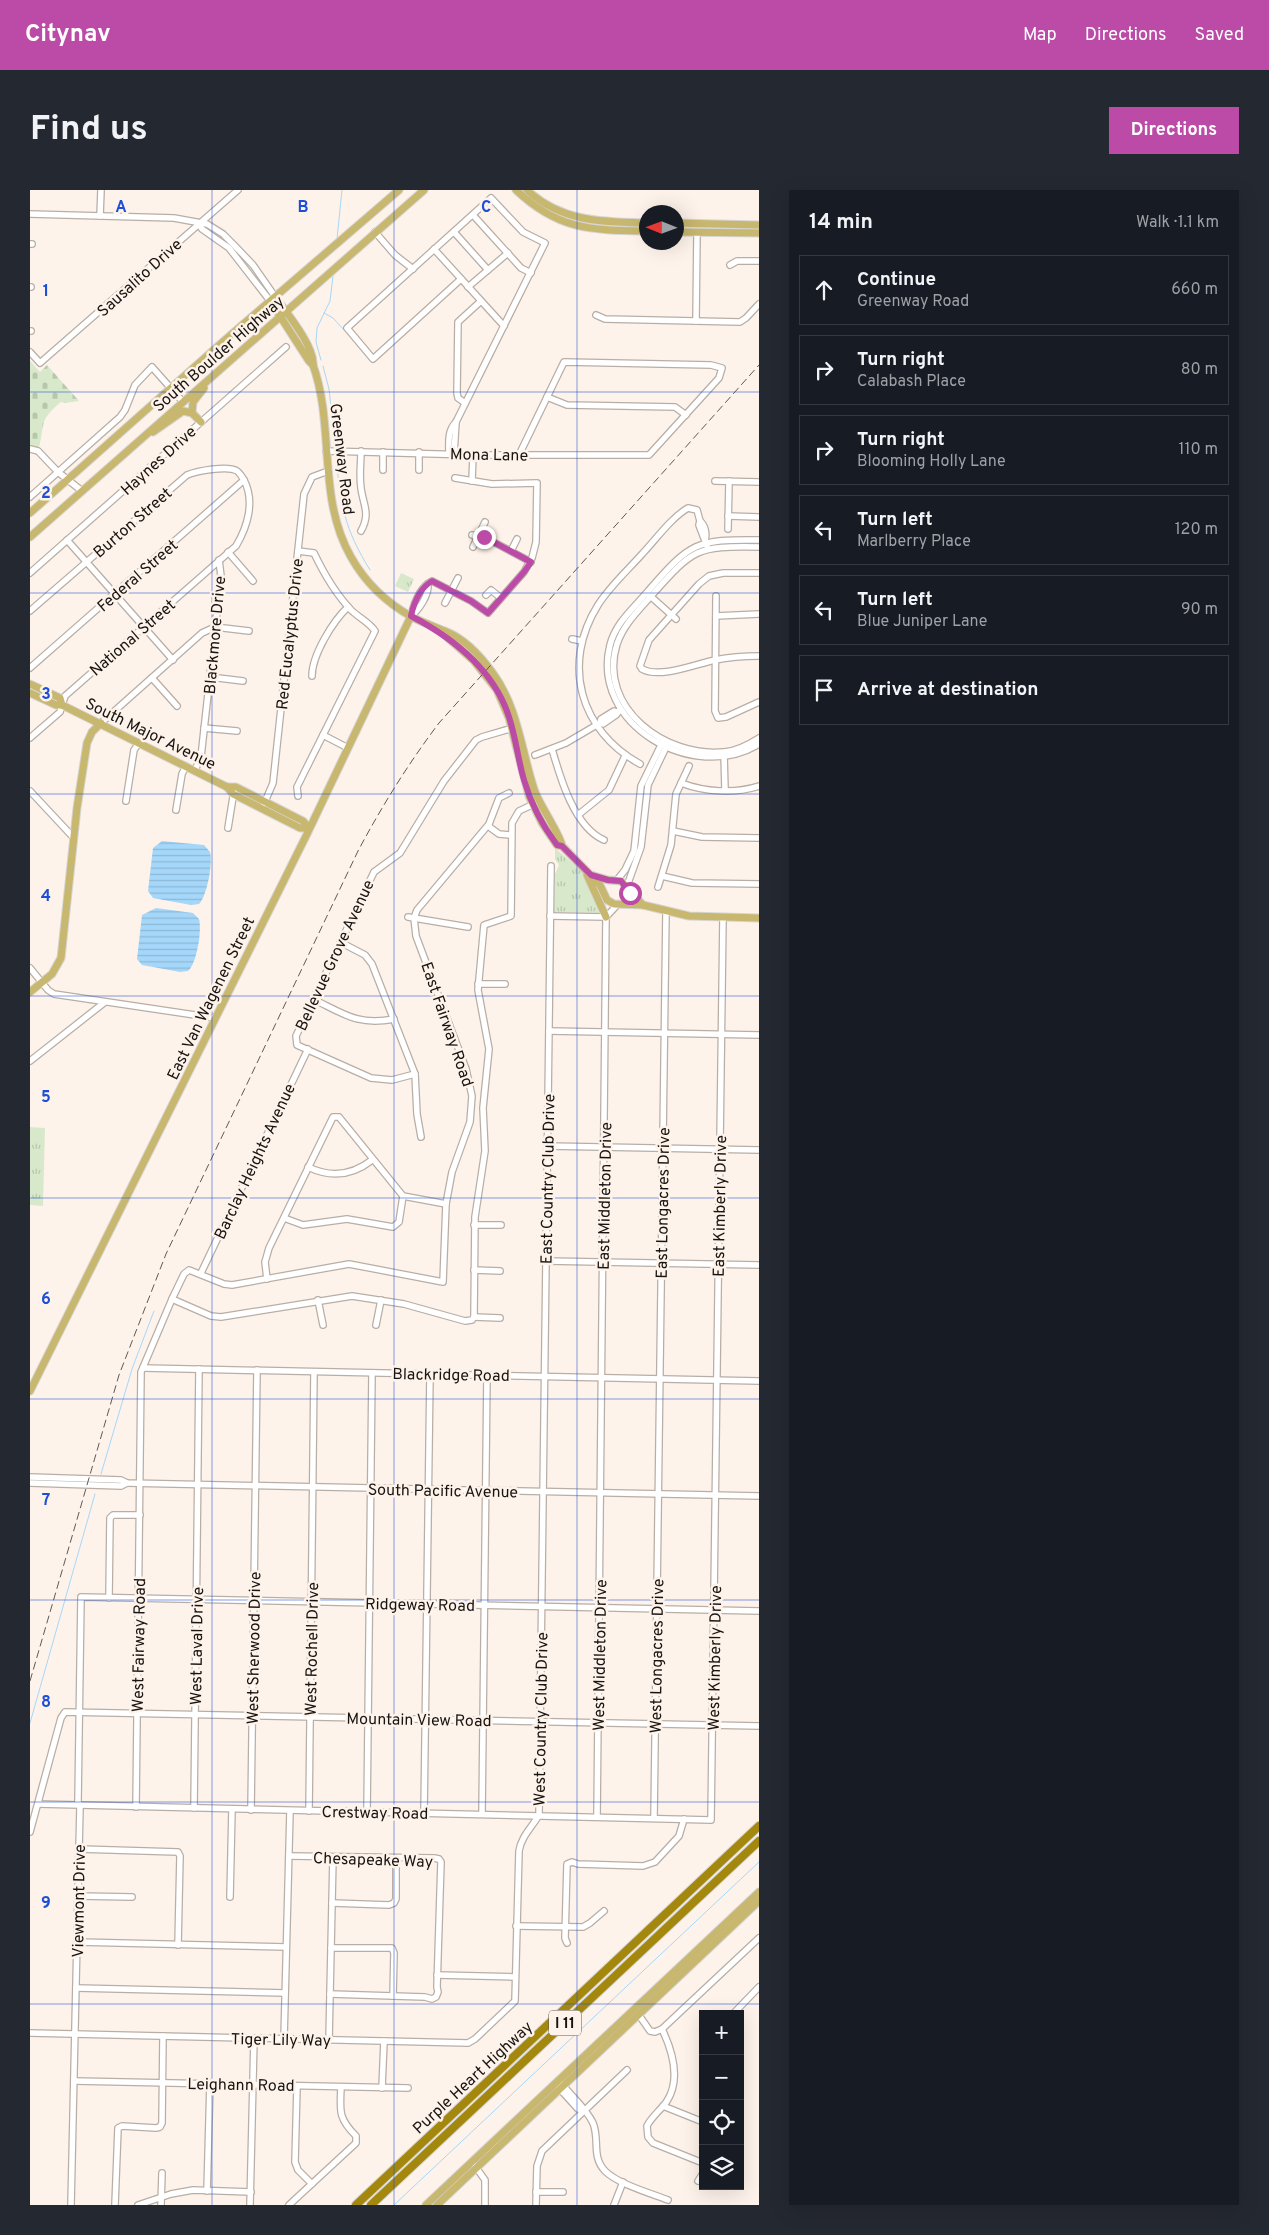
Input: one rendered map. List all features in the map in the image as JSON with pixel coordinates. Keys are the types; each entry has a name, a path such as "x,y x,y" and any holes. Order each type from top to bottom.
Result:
{"highway":[{"name":"Purple Heart Highway","path":"356,2205 759,1826"},
{"name":"Purple Heart Highway","path":"372,2205 759,1841"}],"main road":[{"name":"South Boulder Highway","path":"30,513 172,389 226,338 274,300 399,190"},
{"name":"South Boulder Highway","path":"30,537 424,190"},
{"path":"516,190 533,205 559,216 578,227 597,230 639,231"},
{"path":"527,190 559,216 602,222 639,223"},
{"path":"578,227 581,224 598,225 602,222"},
{"path":"684,223 759,225"},
{"path":"684,232 759,233"},
{"name":"Greenway Road","path":"274,300 314,359 313,364 320,387 328,471 335,518 350,556 374,588 388,601 440,631 466,653 484,672 503,702 515,727 525,783 536,803 549,835 557,845 562,846 588,872 604,892"},
{"path":"192,413 192,402 217,372"},
{"path":"145,436 158,430 183,411 192,413 201,422"},
{"name":"East Van Wagenen Street","path":"30,1391 309,828 411,616"},
{"name":"South Major Avenue","path":"30,684 60,698 62,705"},
{"name":"South Major Avenue","path":"30,692 56,706 62,705 100,723 235,791 266,802 303,821 309,828"},
{"path":"30,992 55,970 63,951 64,920 73,837 87,743 92,732 100,723"},
{"name":"South Major Avenue","path":"235,791 262,809 300,828 309,828"},
{"path":"588,872 615,880 627,888 643,905"},
{"path":"588,872 606,917"},
{"path":"615,880 606,885 604,892 610,902 643,905 689,916 759,918"},
{"path":"619,903 627,897 627,888"},
{"path":"426,2205 474,2165 559,2085 623,2020 759,1892"},
{"path":"559,2085 641,2015 759,1901"},
{"path":"623,2020 632,2015 641,2015"},
{"path":"437,2205 474,2165"}],"street":[{"path":"100,216 101,190"},
{"name":"Sausalito Drive","path":"30,352 40,363 237,190"},
{"path":"452,454 449,435 452,426 456,422 545,243 523,232 491,198 347,328 373,359 461,279"},
{"path":"30,214 174,218 198,223 202,229 232,246 274,300"},
{"path":"473,215 521,268 531,273"},
{"path":"375,232 395,255 407,274"},
{"path":"454,232 488,270"},
{"path":"696,321 698,232"},
{"path":"434,249 504,326"},
{"path":"468,287 508,253"},
{"path":"395,255 413,269"},
{"path":"730,265 737,261 759,261"},
{"path":"465,403 458,398 457,393 458,322 481,301"},
{"path":"596,315 605,319 740,322 759,304"},
{"name":"Haynes Drive","path":"30,573 286,347"},
{"path":"519,455 564,362 711,366 722,368 719,378 686,415 676,407 567,405 547,398"},
{"path":"30,497 120,417 125,410 135,385 152,367 183,402"},
{"name":"Mona Lane","path":"326,451 419,452 473,455 651,454 686,415"},
{"path":"30,449 38,451 58,472 82,491"},
{"path":"361,451 360,487 366,504 365,524 361,532"},
{"path":"383,452 383,470"},
{"path":"419,452 419,470"},
{"path":"472,481 473,455"},
{"name":"Burton Street","path":"30,611 188,474 208,469 235,470 244,480"},
{"name":"Red Eucalyptus Drive","path":"262,809 273,783 307,484 316,474 328,471"},
{"path":"411,616 417,611 428,590 428,584 432,581 452,590 488,613 531,562 536,542 537,483 492,484 454,478"},
{"name":"Blackmore Drive","path":"195,770 201,757 221,576 219,560 236,546 245,532 250,493 244,480"},
{"name":"Federal Street","path":"30,668 244,480"},
{"path":"714,480 759,482"},
{"path":"728,529 729,481"},
{"path":"640,764 625,756 606,740 582,692 579,667 582,641 586,627 604,597 675,518 688,508 697,510 700,529 706,544"},
{"path":"728,516 759,517"},
{"path":"473,547 475,535 485,522"},
{"path":"475,535 531,562"},
{"path":"68,540 173,660"},
{"path":"511,551 517,540"},
{"path":"759,540 721,540 706,544 677,567 649,595 625,627 617,646 614,677 621,710 665,742 691,755 743,752 759,744"},
{"path":"706,544 759,547"},
{"path":"298,551 314,553 328,580 348,607 375,631 297,787 298,796"},
{"path":"228,552 253,581"},
{"name":"National Street","path":"30,738 60,712 66,696 219,560"},
{"path":"759,573 723,573 709,576 699,584 674,617 648,640 640,662 642,669 648,671 676,671 716,660 759,656"},
{"path":"445,603 458,578"},
{"path":"486,595 496,584"},
{"path":"491,590 501,598"},
{"path":"649,595 674,617"},
{"path":"716,596 715,711 718,718 726,717 759,702"},
{"path":"312,676 312,666 332,626 348,607"},
{"path":"716,616 759,614"},
{"path":"100,723 202,633 215,627 249,630"},
{"path":"572,639 582,641"},
{"path":"210,677 243,681"},
{"path":"152,678 177,706"},
{"path":"535,755 571,741 598,724 601,719 609,714 621,710"},
{"name":"Bellevue Grove Avenue","path":"308,1050 295,1041 374,872 400,853 444,781 469,748 482,736 515,727"},
{"path":"204,728 237,731"},
{"path":"323,735 348,748"},
{"path":"724,754 742,748 759,738"},
{"path":"126,801 134,750 139,742"},
{"path":"615,880 625,870 634,851 641,786 665,742"},
{"path":"627,888 641,847 648,785 665,742"},
{"path":"552,749 565,790 578,814 597,837 604,840"},
{"path":"724,754 725,790"},
{"path":"578,814 609,790 625,756"},
{"path":"176,810 182,774 186,766"},
{"path":"658,887 668,859 673,830 674,802 689,766"},
{"path":"681,783 702,790 725,790 759,786"},
{"path":"30,791 73,837"},
{"path":"228,828 235,791"},
{"path":"468,927 411,918 492,821 502,794 509,793"},
{"path":"30,801 35,796"},
{"path":"473,1319 474,1225 485,1151 483,1108 489,1050 478,984 484,925 511,916 511,835 515,816 523,809 536,803"},
{"path":"488,826 499,834 511,835"},
{"path":"673,830 702,837 759,838"},
{"name":"East Country Club Drive","path":"543,1492 551,866"},
{"path":"662,876 692,883 759,884"},
{"path":"550,916 606,917 619,903"},
{"name":"East Longacres Drive","path":"658,1494 666,912"},
{"name":"East Middleton Drive","path":"601,1493 606,917"},
{"name":"East Fairway Road","path":"201,1273 228,1284 349,1264 443,1282 446,1204 452,1172 470,1122 472,1108 471,1089 466,1069 411,918"},
{"name":"East Kimberly Drive","path":"716,1495 723,918"},
{"path":"340,942 365,955 372,964 415,1074 417,1114 421,1137"},
{"path":"30,968 54,994 215,1018"},
{"path":"478,984 505,984"},
{"path":"313,999 356,1020 377,1022 394,1019"},
{"path":"30,1061 105,1002"},
{"path":"548,1031 759,1035"},
{"path":"308,1050 370,1078 392,1080 415,1074"},
{"name":"Barclay Heights Avenue","path":"201,1273 308,1050"},
{"path":"267,1278 266,1257 331,1120 337,1116 403,1196 446,1204"},
{"path":"547,1146 759,1150"},
{"path":"308,1167 325,1174 338,1174 359,1169 372,1160"},
{"path":"284,1218 303,1225 347,1219 393,1226 399,1222 403,1196"},
{"path":"474,1225 501,1225"},
{"path":"546,1261 759,1266"},
{"path":"140,1483 143,1368 186,1271 193,1270 201,1273"},
{"path":"474,1270 500,1271"},
{"path":"172,1299 211,1316 221,1317 352,1296 404,1304 465,1321 500,1318"},
{"path":"318,1300 323,1325"},
{"path":"376,1325 381,1300"},
{"name":"Blackridge Road","path":"143,1368 759,1381"},
{"name":"West Laval Drive","path":"194,1808 199,1369"},
{"name":"West Sherwood Drive","path":"251,1810 257,1370"},
{"name":"West Rochell Drive","path":"309,1811 314,1372"},
{"path":"366,1812 372,1373"},
{"path":"424,1814 430,1374"},
{"path":"482,1814 487,1375"},
{"name":"South Pacific Avenue","path":"30,1477 198,1485 759,1496"},
{"name":"South Pacific Avenue","path":"30,1483 121,1486 127,1483"},
{"name":"West Fairway Road","path":"136,1807 140,1483"},
{"name":"West Country Club Drive","path":"515,2001 518,1850 522,1839 531,1829 539,1815 543,1492"},
{"name":"West Middleton Drive","path":"597,1817 601,1493"},
{"name":"West Longacres Drive","path":"654,1818 658,1494"},
{"name":"West Kimberly Drive","path":"712,1820 716,1495"},
{"path":"108,1598 111,1516 140,1515"},
{"name":"Ridgeway Road","path":"81,1597 759,1611"},
{"name":"Viewmont Drive","path":"71,2205 80,1806 78,1802 81,1597"},
{"path":"30,1832 62,1713 79,1712"},
{"name":"Mountain View Road","path":"79,1712 759,1726"},
{"name":"Crestway Road","path":"38,1804 712,1820"},
{"path":"230,1897 232,1809"},
{"path":"284,2039 290,1810"},
{"path":"567,1943 567,1864 572,1862 578,1864 643,1866 652,1864 679,1836 684,1819"},
{"path":"79,1849 178,1852 180,1856 178,1944"},
{"name":"Chesapeake Way","path":"289,1856 439,1858 441,1862 438,1992 436,1997 432,1999 393,1996"},
{"path":"329,2040 333,1857"},
{"path":"332,1903 389,1905 394,1903 396,1899 396,1858"},
{"path":"78,1896 132,1897"},
{"path":"516,1926 587,1926 604,1911"},
{"path":"641,2015 652,2032 662,2029 759,1938"},
{"path":"77,1942 286,1947"},
{"path":"330,1994 393,1996 394,1953 392,1948 331,1948"},
{"path":"437,1975 515,1977"},
{"path":"737,2010 759,1987"},
{"path":"76,1988 286,1993"},
{"name":"Tiger Lily Way","path":"30,2033 468,2043 515,2001"},
{"path":"662,2029 675,2068 669,2097 650,2120 646,2131 653,2143 699,2161"},
{"path":"115,2205 118,2128 160,2127 163,2036"},
{"path":"250,2205 254,2038"},
{"path":"382,2088 384,2041"},
{"path":"536,2205 537,2166 542,2151 627,2070"},
{"name":"Leighann Road","path":"74,2081 408,2088"},
{"path":"207,2191 210,2084"},
{"path":"559,2085 578,2109 584,2111 593,2124 596,2156 600,2165 610,2175 668,2200"},
{"path":"297,2086 295,2162 298,2170 312,2184"},
{"path":"289,2205 356,2143 357,2139 341,2119 341,2087"},
{"path":"663,2106 699,2120"},
{"path":"474,2165 485,2180 485,2205"},
{"path":"161,2205 162,2174"},
{"path":"614,2205 624,2182"},
{"path":"138,2205 186,2191 250,2192"},
{"path":"536,2192 563,2192"}],"green space":[{"path":"30,361 40,372 47,365 79,401 61,402 48,414 45,419 38,451 30,449"},
{"path":"401,573 414,579 408,592 395,586"},
{"path":"555,848 609,896 602,913 554,912 555,874 559,865 555,859"},
{"path":"30,1127 45,1128 43,1206 30,1205"}],"water":[{"path":"162,841 204,845 210,852 209,879 205,894 199,904 191,905 153,898 148,891 153,848"},
{"path":"156,908 193,913 199,919 198,946 194,961 188,971 180,972 142,965 137,959 142,915"}],"waterway":[{"path":"337,239 342,190"},
{"path":"321,360 316,342 317,328 330,301 333,276"},
{"path":"324,313 333,318 344,330"},
{"path":"323,366 329,389 335,444"},
{"path":"336,457 345,516 354,542 370,570"},
{"path":"101,1474 132,1369 154,1311"},
{"path":"30,1723 95,1494"},
{"path":"394,2205 759,1862"}],"railway":[{"path":"30,1681 119,1375 166,1254 367,834 406,770 439,723 759,365"}],"route":[{"path":"484,537 531,562 488,613 452,590 432,581 423,587 412,608 411,616 440,631 443,636 466,653 484,672 497,690 509,718 529,796 549,835 557,845 562,846 591,875 608,880 621,881 627,886 630,893"}]}
